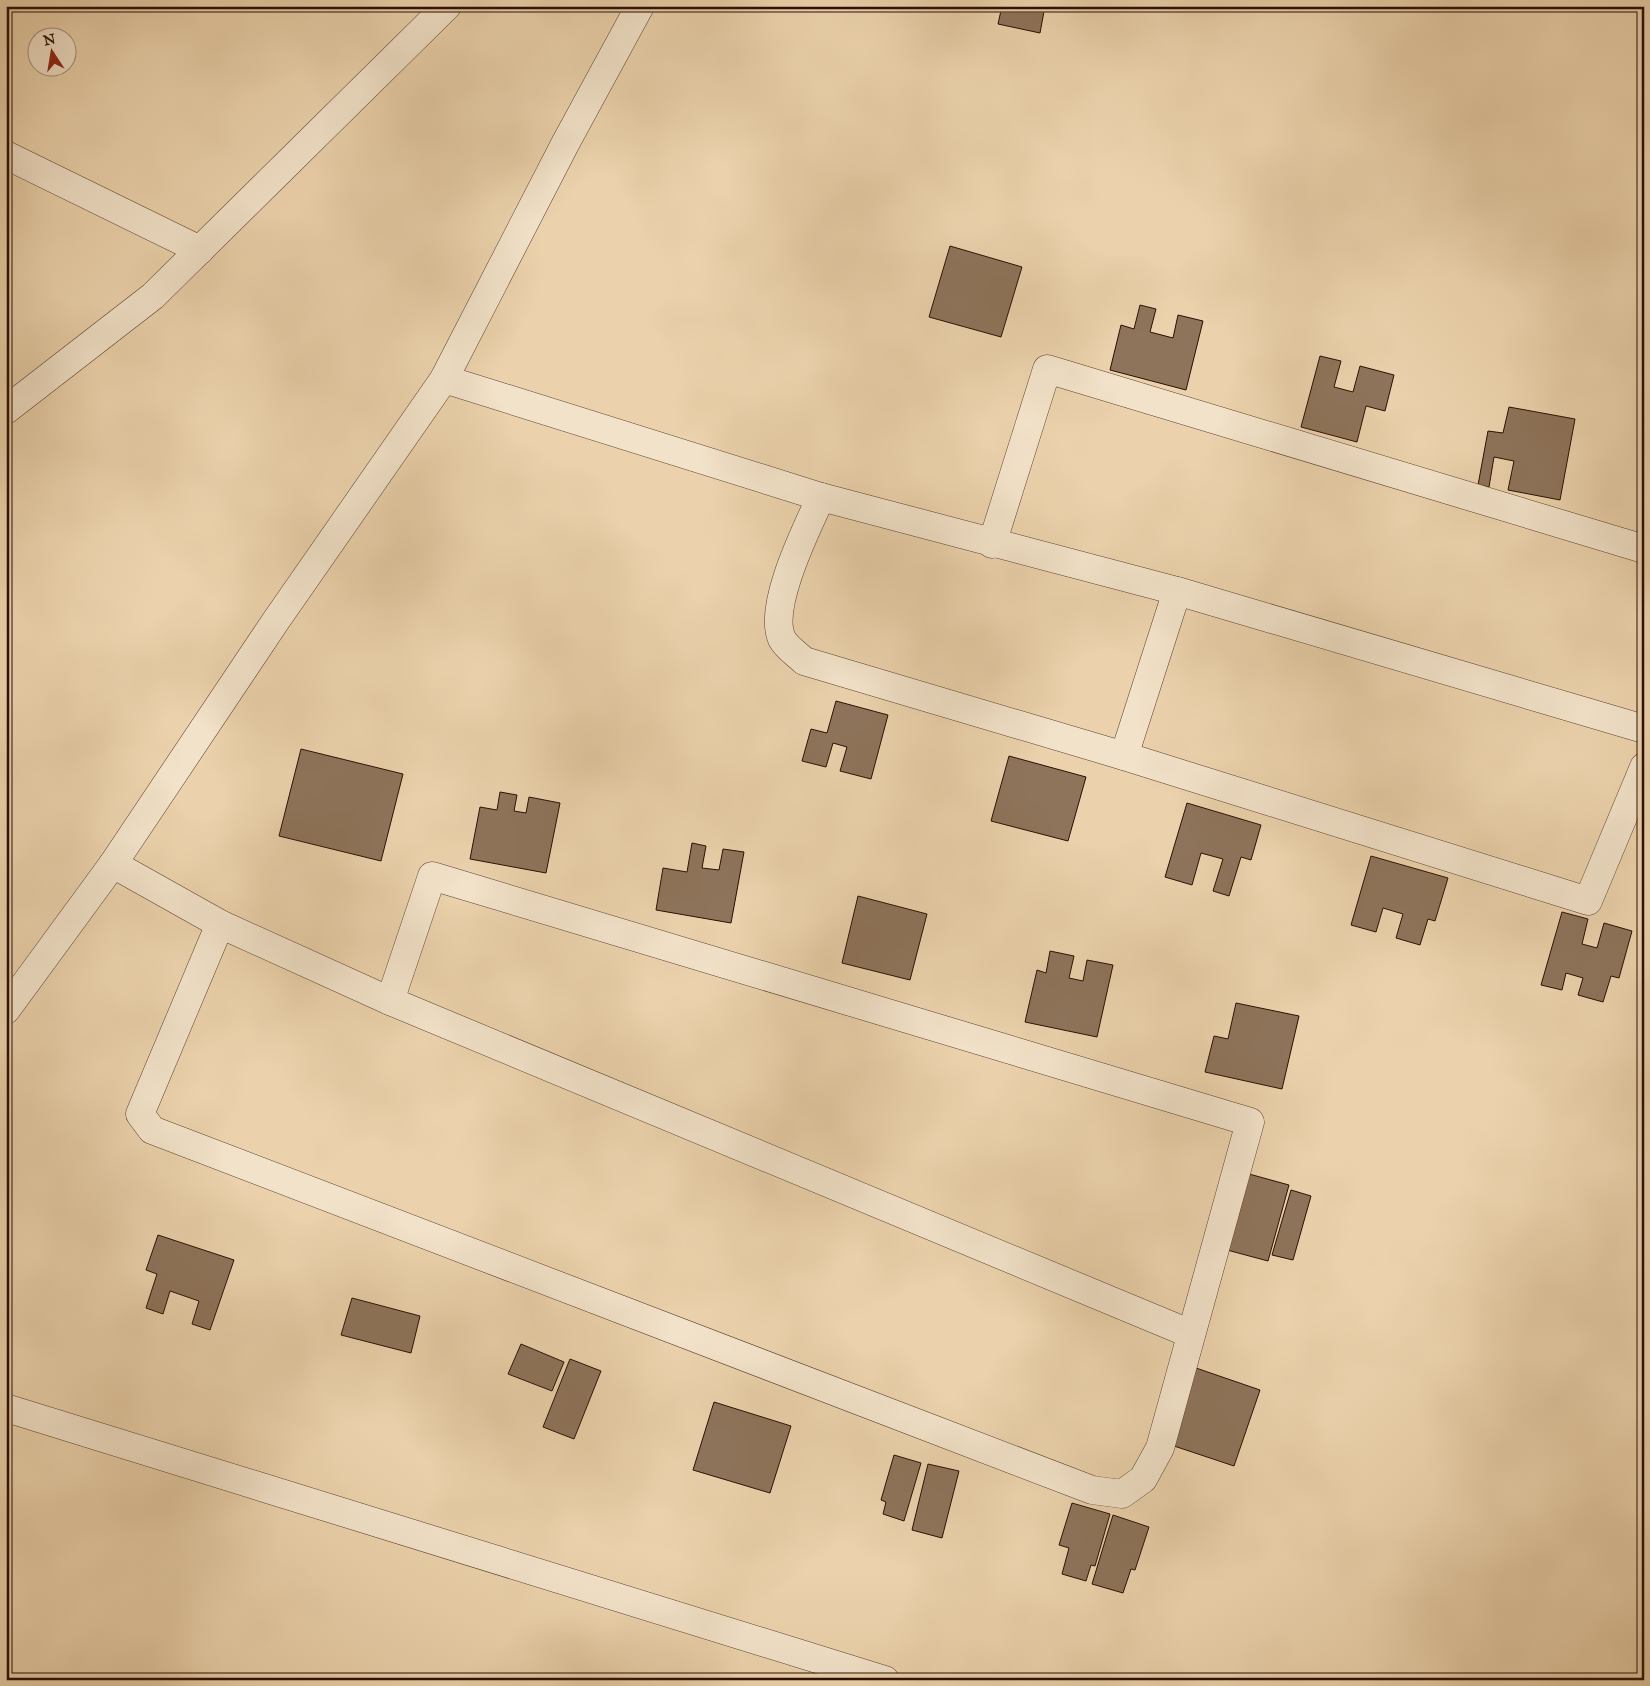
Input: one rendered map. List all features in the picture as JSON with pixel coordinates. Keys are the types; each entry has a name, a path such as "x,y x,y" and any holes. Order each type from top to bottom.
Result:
{"street":[{"path":"6,410 153,296 447,6"},
{"path":"6,1010 113,864 275,622 444,379 565,144 640,6"},
{"path":"6,155 200,250"},
{"path":"992,544 1047,369 1644,549"},
{"path":"444,379 821,497 992,544 1177,591 1644,730"},
{"path":"821,497 786,583 778,619 782,640 804,661 1124,756 1588,901 1644,767"},
{"path":"1124,756 1177,591"},
{"path":"113,864 220,924 390,1001 1191,1334"},
{"path":"220,924 140,1114 152,1130 1092,1490 1122,1494 1143,1479 1160,1448 1250,1122 432,876 390,1001"},
{"path":"6,1408 885,1680"}],"building":[{"path":"1002,6 1045,6 1040,33 998,24"},
{"path":"950,246 1022,267 1001,337 929,317"},
{"path":"1140,305 1156,309 1150,332 1173,338 1178,315 1203,321 1186,390 1110,370 1121,325 1134,329"},
{"path":"1320,356 1341,361 1334,387 1353,392 1360,366 1394,375 1385,411 1366,406 1357,442 1301,427"},
{"path":"1509,407 1575,419 1560,500 1508,490 1514,461 1494,457 1489,487 1478,485 1488,431 1503,433"},
{"path":"836,701 888,715 871,779 840,771 847,747 833,743 826,767 802,761 811,729 827,733"},
{"path":"301,749 403,774 381,861 279,836"},
{"path":"1009,756 1086,777 1068,841 991,821"},
{"path":"500,792 517,795 514,811 526,813 529,797 560,803 546,873 470,859 480,807 497,810"},
{"path":"1187,803 1261,825 1251,860 1241,857 1229,896 1213,891 1223,859 1201,853 1192,885 1165,877"},
{"path":"692,843 706,846 702,868 719,870 723,849 744,852 731,923 656,910 663,868 687,872"},
{"path":"1371,856 1448,878 1435,921 1428,919 1420,945 1396,938 1403,914 1383,908 1376,932 1351,925"},
{"path":"858,896 927,914 910,980 842,963"},
{"path":"1562,912 1588,919 1582,944 1597,948 1604,923 1632,931 1619,978 1611,976 1603,1002 1578,995 1583,978 1566,973 1562,990 1541,985"},
{"path":"1050,951 1074,956 1069,978 1083,981 1087,960 1113,965 1097,1037 1025,1022 1037,970 1046,973"},
{"path":"1236,1003 1299,1016 1282,1089 1205,1072 1214,1036 1228,1039"},
{"path":"1249,1174 1289,1185 1268,1261 1227,1250"},
{"path":"1291,1190 1311,1196 1293,1260 1272,1255"},
{"path":"158,1235 234,1260 210,1330 192,1324 199,1301 170,1291 163,1314 146,1308 157,1274 146,1270"},
{"path":"352,1298 420,1316 411,1353 341,1335"},
{"path":"521,1344 564,1362 552,1391 508,1374"},
{"path":"570,1359 601,1371 574,1439 543,1427"},
{"path":"1196,1368 1260,1390 1234,1466 1171,1445"},
{"path":"714,1402 791,1426 770,1493 693,1470"},
{"path":"894,1455 921,1463 904,1521 883,1514 886,1502 881,1500"},
{"path":"928,1464 959,1471 942,1538 912,1530"},
{"path":"1072,1503 1110,1514 1095,1566 1091,1565 1086,1581 1062,1574 1069,1548 1059,1545"},
{"path":"1113,1515 1149,1527 1135,1570 1131,1569 1123,1593 1092,1584"}]}
